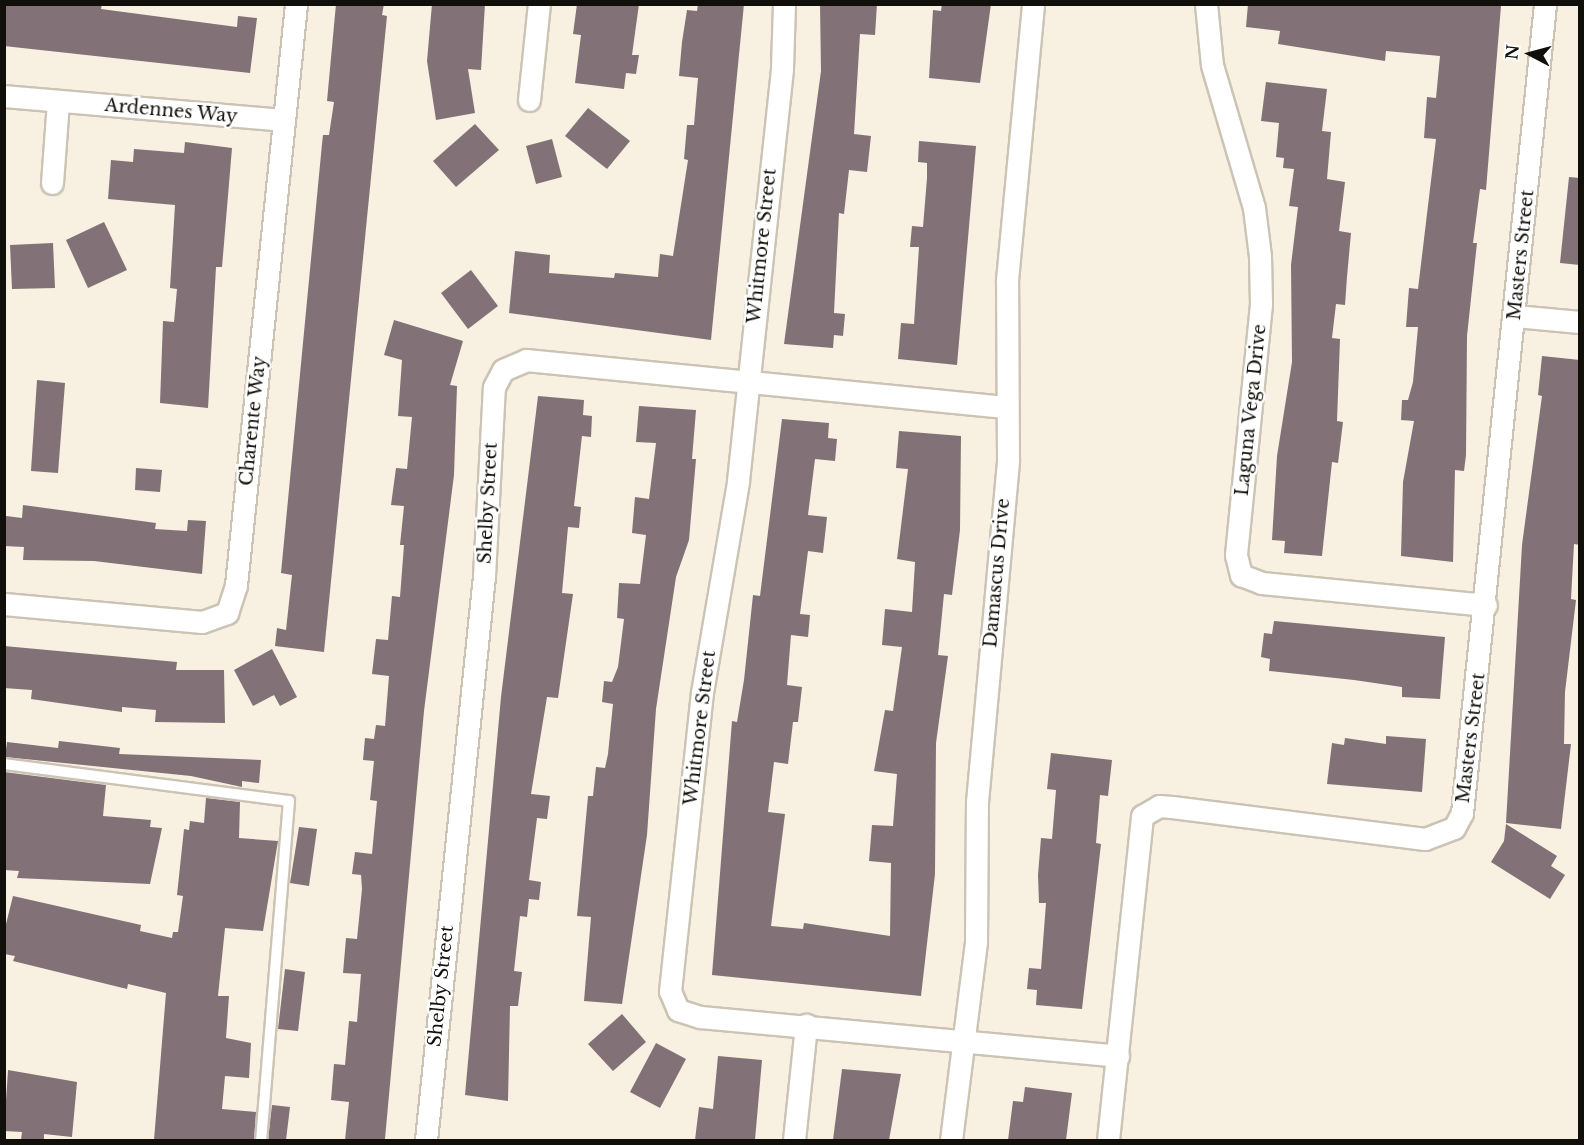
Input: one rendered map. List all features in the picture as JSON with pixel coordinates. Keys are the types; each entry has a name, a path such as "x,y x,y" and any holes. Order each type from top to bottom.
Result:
{"street":[{"name":"Charente Way","path":"4,604 202,622 226,613 236,585 296,4"},
{"path":"530,100 539,4"},
{"name":"Whitmore Street","path":"784,4 782,69 732,530 702,692 670,991 678,1010 700,1017 806,1025 1118,1056"},
{"name":"Damascus Drive","path":"951,1140 976,942 977,802 1008,459 1005,406 1007,280 1033,4"},
{"name":"Laguna Vega Drive","path":"1206,4 1212,65 1254,208 1260,256 1261,304 1236,555 1241,575 1262,583 1486,605"},
{"name":"Masters Street","path":"1108,1140 1142,816 1159,806 1440,837 1454,828 1462,813 1486,605 1545,4"},
{"name":"Ardennes Way","path":"4,96 284,120"},
{"path":"52,183 58,102"},
{"path":"1515,316 1580,322"},
{"name":"Shelby Street","path":"426,1140 484,576 494,387 503,370 526,360 1005,406"},
{"path":"794,1140 806,1025"}],"lane":[{"path":"4,764 289,801 261,1140"}],"building":[{"path":"6,4 102,4 101,9 237,27 238,16 257,18 250,73 4,46"},
{"path":"336,4 384,4 382,15 387,16 324,652 275,646 277,628 286,630 292,575 281,573 323,135 329,135 334,102 327,101"},
{"path":"432,4 485,4 481,70 468,69 475,113 436,120 427,61"},
{"path":"577,4 639,4 632,55 639,55 636,74 626,73 624,89 575,83 581,35 573,34"},
{"path":"698,4 744,4 711,340 509,313 515,251 550,255 549,273 614,278 615,273 658,277 660,254 673,256 688,160 684,159 687,125 694,125 698,78 679,76 682,42 687,10 697,11"},
{"path":"820,4 877,4 875,35 860,34 854,134 871,136 867,172 849,170 844,214 839,213 834,313 845,314 843,336 834,335 833,348 784,344 821,71"},
{"path":"942,4 991,4 980,83 929,78 933,10 941,11"},
{"path":"1248,4 1501,6 1486,190 1480,189 1473,243 1477,243 1467,336 1466,455 1464,471 1455,470 1453,562 1401,556 1403,482 1414,421 1401,420 1402,400 1408,400 1413,382 1418,327 1406,327 1409,288 1418,289 1436,139 1424,138 1427,97 1436,98 1440,56 1386,51 1385,61 1278,44 1280,31 1246,27"},
{"path":"1266,82 1327,89 1322,131 1331,132 1327,179 1345,182 1339,231 1351,233 1345,305 1336,304 1332,338 1340,339 1337,421 1343,422 1338,463 1332,462 1322,556 1284,553 1285,541 1272,540 1277,456 1292,362 1291,265 1298,207 1289,206 1294,169 1283,168 1284,158 1276,157 1279,123 1261,121"},
{"path":"588,108 630,141 607,169 565,136"},
{"path":"475,124 499,150 456,187 433,161"},
{"path":"552,139 562,177 536,184 526,146"},
{"path":"919,141 976,146 957,365 898,359 901,323 914,324 919,247 910,247 912,226 923,227 927,178 927,163 918,162"},
{"path":"185,142 232,148 222,267 216,267 208,408 160,403 163,321 174,322 177,289 170,288 175,205 108,199 111,160 133,162 134,149 184,153"},
{"path":"1569,177 1580,178 1580,265 1560,263"},
{"path":"104,222 127,270 88,288 66,240"},
{"path":"53,243 55,288 12,289 10,245"},
{"path":"471,270 498,306 468,329 441,293"},
{"path":"394,320 463,341 450,385 457,386 454,475 424,711 385,1139 345,1140 349,1102 331,1100 334,1064 345,1065 349,1021 357,1022 361,974 343,973 346,938 357,939 362,889 361,875 352,874 355,852 372,854 377,801 370,800 374,761 363,760 365,738 374,739 376,725 385,726 389,676 372,674 376,639 388,640 392,596 400,597 404,545 400,545 404,506 391,505 396,468 407,469 412,417 398,416 402,360 384,355"},
{"path":"1542,356 1580,360 1580,545 1574,544 1571,599 1576,600 1565,692 1564,744 1571,744 1561,829 1506,823 1522,545 1542,396 1538,395"},
{"path":"37,380 65,383 58,473 31,471"},
{"path":"538,396 584,400 583,415 592,416 591,437 582,436 574,506 581,507 579,528 568,527 562,593 573,594 558,698 547,697 531,794 550,796 547,819 537,818 529,880 541,882 539,900 529,899 527,917 520,916 514,971 522,972 518,1006 510,1006 508,1101 465,1095 501,697"},
{"path":"639,406 696,410 692,459 696,459 689,540 676,577 656,709 647,835 622,1004 584,1001 591,917 577,916 588,796 593,796 596,767 605,768 608,754 613,704 602,702 604,681 612,682 618,667 624,619 617,618 619,583 640,584 646,535 632,533 635,497 649,499 656,443 636,442"},
{"path":"782,419 829,423 828,438 837,439 835,461 815,459 808,515 827,517 823,553 808,551 800,614 810,615 808,637 791,635 787,685 802,687 798,722 793,722 788,764 774,762 768,812 785,814 771,926 803,929 804,923 890,936 891,863 869,861 872,825 893,826 897,774 874,771 885,710 893,711 902,647 882,645 885,609 912,612 915,562 897,559 908,469 896,468 899,431 961,436 960,530 952,595 944,594 938,655 948,656 936,743 935,874 921,996 712,975 732,721 737,722 753,595 760,596"},
{"path":"136,468 162,470 160,492 135,490"},
{"path":"23,505 156,523 155,529 187,531 188,520 206,521 202,574 94,561 23,560 24,547 4,546 6,516 22,518"},
{"path":"1274,621 1445,637 1440,699 1402,697 1402,687 1269,671 1270,659 1261,657 1264,633 1272,634"},
{"path":"4,646 177,662 176,670 224,670 225,723 155,722 156,710 122,707 122,712 31,699 32,690 4,688"},
{"path":"272,649 297,697 280,706 274,695 253,706 234,670"},
{"path":"1386,736 1426,739 1422,792 1327,784 1332,743 1344,745 1345,738 1386,744"},
{"path":"59,741 120,748 119,754 261,760 259,783 242,781 242,787 191,776 5,757 7,742 58,748"},
{"path":"1051,753 1112,760 1108,796 1100,795 1096,843 1101,844 1082,1009 1036,1005 1037,990 1027,989 1029,968 1041,969 1046,903 1039,903 1038,875 1041,838 1052,839 1056,790 1047,789"},
{"path":"4,772 106,785 103,816 151,820 150,827 162,828 150,884 17,878 19,871 4,870"},
{"path":"206,798 240,802 239,838 278,841 263,931 225,928 218,996 229,996 226,1038 251,1043 249,1078 225,1076 222,1109 256,1112 254,1140 154,1140 166,993 128,984 127,989 13,961 15,956 4,954 4,932 13,896 141,925 140,931 172,938 173,932 178,932 183,896 177,895 184,829 189,830 190,821 204,823"},
{"path":"1506,824 1557,856 1551,866 1565,875 1550,899 1491,862 1504,841"},
{"path":"299,827 317,829 309,886 290,883"},
{"path":"285,969 305,972 298,1031 278,1029"},
{"path":"622,1014 646,1042 613,1071 588,1044"},
{"path":"656,1043 686,1059 660,1108 630,1092"},
{"path":"718,1056 762,1060 755,1140 695,1140 699,1107 713,1109"},
{"path":"842,1069 901,1074 889,1140 833,1140"},
{"path":"8,1070 77,1082 72,1137 44,1134 44,1140 21,1140 22,1132 4,1131"},
{"path":"1025,1087 1072,1093 1066,1140 1008,1140 1013,1101 1023,1102"},
{"path":"272,1105 290,1107 286,1140 268,1140"}]}
